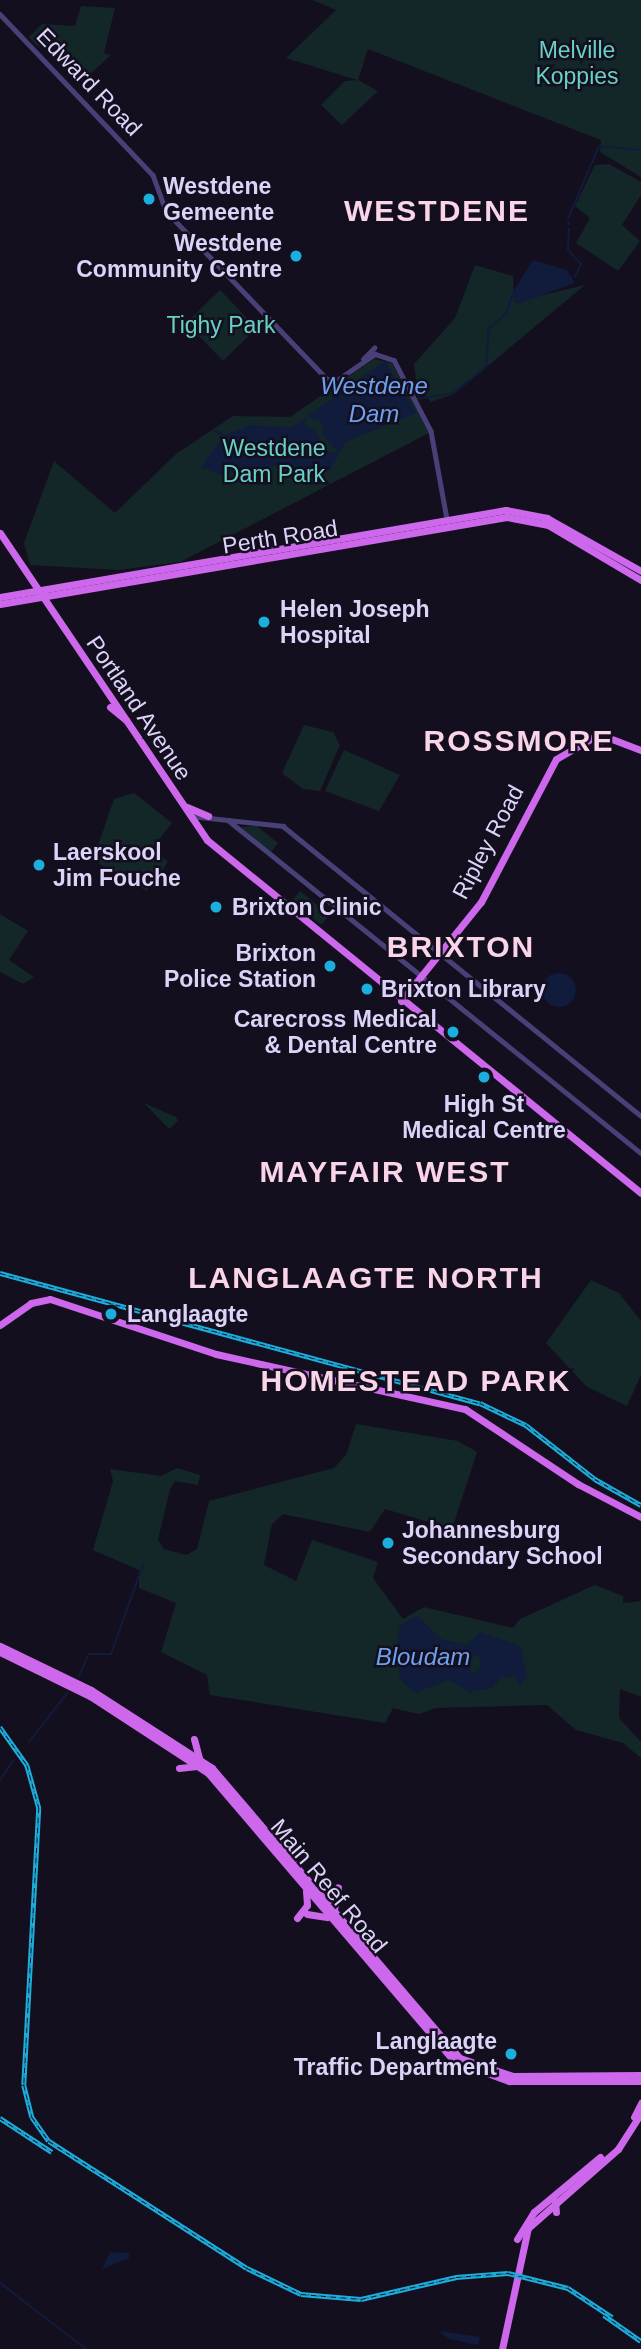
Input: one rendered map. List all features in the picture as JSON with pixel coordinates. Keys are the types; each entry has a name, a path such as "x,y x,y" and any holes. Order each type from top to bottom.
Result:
{"main road":[{"name":"Perth Road","path":"41,593 59,594 506,510 547,518 641,571"},
{"name":"Perth Road","path":"41,593 448,523 528,519 617,566"},
{"path":"0,533 29,581 41,593"},
{"path":"0,544 41,593"},
{"path":"617,566 621,577 637,578"},
{"path":"617,566 637,578"},
{"path":"21,594 29,581"},
{"path":"0,597 41,593"},
{"path":"0,604 41,593"},
{"name":"Portland Avenue","path":"41,593 180,798 189,816"},
{"name":"Portland Avenue","path":"41,593 205,841 641,1194"},
{"path":"53,609 59,594"},
{"path":"110,707 126,720"},
{"name":"Ripley Road","path":"402,1000 481,902 552,764 586,739 614,738 641,750"},
{"path":"180,798 208,816"},
{"path":"0,1325 31,1303 50,1299 216,1354 466,1409 578,1484 641,1517"},
{"name":"Main Reef Road","path":"0,1646 80,1684 200,1760 460,2058 506,2075 641,2081"},
{"name":"Main Reef Road","path":"0,1652 90,1696 204,1769 454,2061 494,2079 641,2075"},
{"path":"176,1744 191,1741 200,1760"},
{"path":"164,1743 178,1767 204,1769"},
{"path":"297,1918 308,1900 303,1885"},
{"path":"337,1915 338,1887"},
{"path":"307,1914 324,1915 341,1929"},
{"path":"502,2349 523,2226 615,2144 641,2104"},
{"path":"510,2299 523,2239 555,2201 618,2149 641,2113"},
{"path":"581,2180 592,2182"},
{"path":"555,2201 556,2213"}],"street":[{"name":"Edward Road","path":"0,13 153,175 166,211 327,379 337,380 360,362"},
{"path":"360,362 374,348"},
{"path":"360,362 372,356 394,360 431,431 448,523"},
{"path":"189,816 280,825 641,1116"},
{"path":"225,818 641,1153"}],"green space":[{"name":"Melville Koppies","path":"312,0 641,0 641,177 600,152 601,140 368,49 358,80 378,91 342,125 321,105 345,81 357,80 286,58 336,10"},
{"path":"81,6 115,8 104,53 111,55 89,75 73,59 63,68 50,44 37,46 29,37 42,24 75,26"},
{"path":"609,164 641,182 641,195 622,225 640,241 618,271 576,243 590,218 575,206 595,165"},
{"path":"475,265 513,276 514,302 585,285 454,394 431,402 417,386 414,364 455,318"},
{"name":"Tighy Park","path":"220,290 257,328 223,361 186,323"},
{"name":"Westdene Dam Park","path":"374,359 392,363 429,433 180,562 118,570 30,565 24,543 54,461 115,513 176,454 233,416 290,417"},
{"path":"304,725 333,732 340,745 320,791 303,789 282,773"},
{"path":"344,750 400,775 379,811 325,791"},
{"path":"134,793 172,823 152,848 168,862 147,891 93,860 114,799"},
{"path":"257,826 278,843 271,852 240,827"},
{"path":"300,891 330,915 321,925 292,901"},
{"path":"0,914 28,931 9,960 34,977 23,984 0,972"},
{"path":"144,1103 176,1117 178,1121 169,1129"},
{"path":"591,1280 619,1293 641,1321 641,1375 627,1406 587,1387 546,1343"},
{"path":"356,1424 458,1441 477,1452 452,1529 385,1509 370,1532 283,1514 272,1524 264,1565 296,1581 312,1540 378,1562 373,1578 403,1619 424,1607 513,1628 520,1619 595,1585 623,1596 623,1603 641,1601 641,1697 620,1689 619,1718 641,1742 641,1758 623,1743 576,1730 547,1705 436,1708 419,1714 393,1708 385,1723 210,1695 207,1675 161,1652 176,1603 139,1588 139,1570 93,1550 113,1481 110,1469 161,1476 177,1468 200,1475 198,1485 175,1481 170,1489 158,1540 164,1549 186,1555 197,1549 209,1501 334,1468 346,1455"}],"water":[{"path":"533,260 567,270 575,283 517,304 511,295"},
{"name":"Westdene Dam","path":"385,361 416,413 345,442 330,471 291,474 282,464 241,475 224,469 223,476 201,467 224,435 251,425 291,428","holes":["307,417 320,420 324,436 339,453 325,452 316,431 304,425"]},
{"path":"559,973 571,978 576,990 571,1002 559,1007 547,1002 542,990 547,978"},
{"name":"Bloudam","path":"417,1616 441,1639 467,1645 480,1632 520,1646 527,1676 520,1686 516,1677 501,1677 493,1688 470,1692 448,1680 415,1693 400,1679 397,1658 399,1626","holes":["479,1654 481,1669 471,1674 471,1658"]},
{"path":"110,2252 129,2253 129,2258 102,2269"},
{"path":"439,2331 480,2337 478,2345 449,2339"}],"waterway":[{"path":"568,219 599,146 641,150"},
{"path":"569,229 568,250 581,264 575,277"},
{"path":"417,399 453,393 486,367 489,328 507,313 511,298"},
{"path":"214,431 223,435"},
{"path":"79,1676 89,1654 111,1654 143,1564"},
{"path":"29,1742 68,1692"},
{"path":"0,1780 13,1761"},
{"path":"0,2283 86,2349"}],"railway":[{"path":"0,1273 480,1403 526,1425 595,1479 641,1505"},
{"path":"0,1727 27,1765 39,1808 24,2085 32,2117 49,2141 247,2268 301,2294 361,2299 456,2277 508,2273 568,2288 612,2317"},
{"path":"0,2118 52,2152"},
{"path":"604,2315 641,2341"}],"place":[{"name":"Westdene Gemeente","path":"149,199"},
{"name":"Westdene Community Centre","path":"296,256"},
{"name":"Helen Joseph Hospital","path":"264,622"},
{"name":"Laerskool Jim Fouche","path":"39,865"},
{"name":"Brixton Clinic","path":"216,907"},
{"name":"Brixton Police Station","path":"330,966"},
{"name":"Brixton Library","path":"367,989"},
{"name":"Carecross Medical & Dental Centre","path":"453,1032"},
{"name":"High St Medical Centre","path":"484,1077"},
{"name":"Langlaagte","path":"111,1314"},
{"name":"Johannesburg Secondary School","path":"388,1543"},
{"name":"Langlaagte Traffic Department","path":"511,2054"}],"district":[{"name":"WESTDENE","path":"437,211"},
{"name":"ROSSMORE","path":"519,741"},
{"name":"BRIXTON","path":"461,947"},
{"name":"MAYFAIR WEST","path":"385,1172"},
{"name":"LANGLAAGTE NORTH","path":"366,1278"},
{"name":"HOMESTEAD PARK","path":"416,1381"}]}
